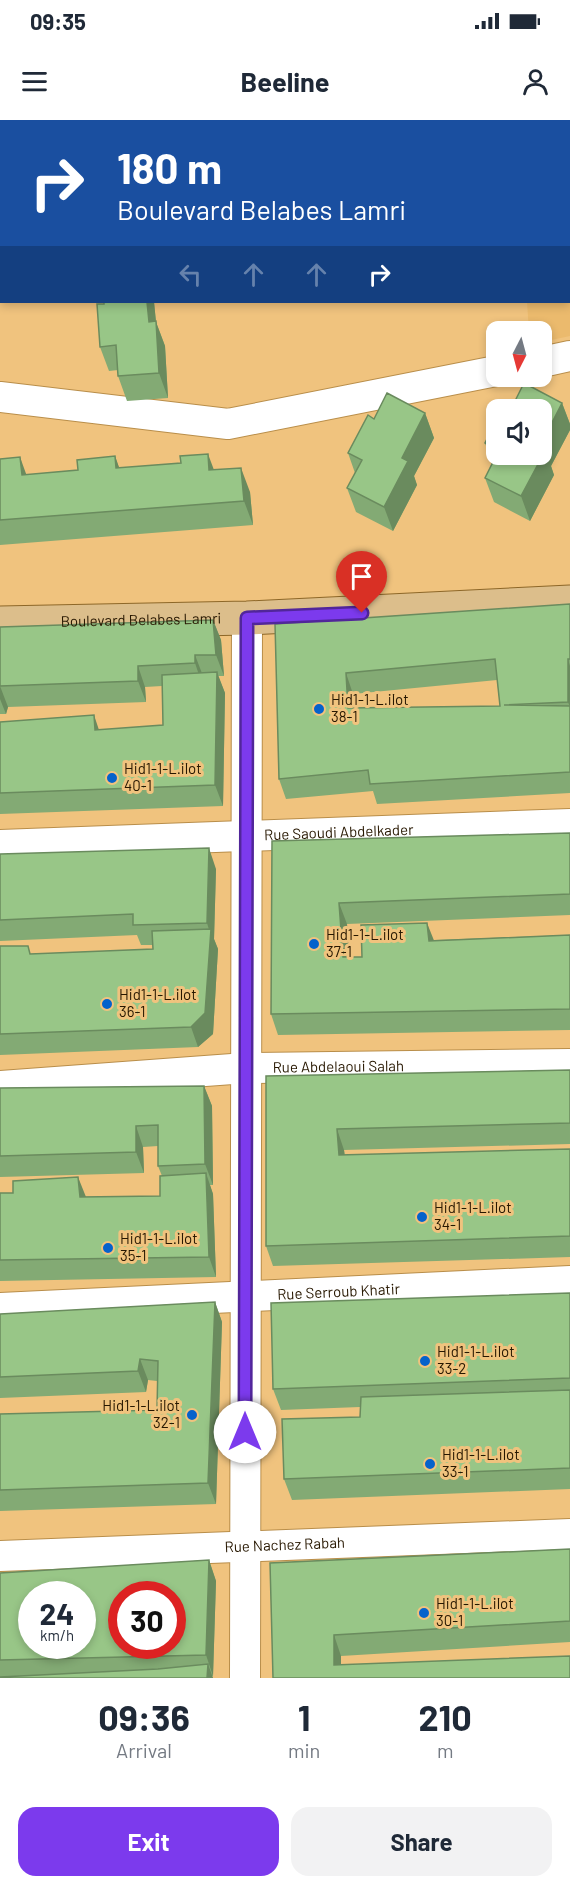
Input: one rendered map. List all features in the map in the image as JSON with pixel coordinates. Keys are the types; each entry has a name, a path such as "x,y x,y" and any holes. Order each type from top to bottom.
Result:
{"main road":[{"name":"Boulevard Belabes Lamri","path":"0,623 247,618 570,602"}],"street":[{"path":"552,360 570,356"},
{"path":"0,397 228,424 486,373"},
{"path":"245,1678 247,618"},
{"name":"Rue Saoudi Abdelkader","path":"0,845 570,824"},
{"name":"Rue Abdelaoui Salah","path":"0,1086 246,1068 570,1064"},
{"name":"Rue Serroub Khatir","path":"0,1308 570,1281"},
{"name":"Rue Nachez Rabah","path":"0,1556 570,1534"}],"shaded area":[{"path":"527,303 570,303 570,336 552,340 552,321 528,321"}],"building":[{"path":"147,303 149,322 156,321 159,373 118,376 116,345 100,347 97,304"},
{"path":"522,387 532,387 562,403 552,422 552,399 516,399"},
{"path":"387,393 425,413 402,458 408,461 384,507 347,488 362,460 348,453 368,415 374,419"},
{"path":"208,454 209,470 241,468 244,501 0,520 0,459 20,457 22,475 78,470 77,460 115,456 116,468 181,463 180,456"},
{"path":"492,465 538,465 521,496 485,478"},
{"name":"Hid1-1-L.ilot 38-1","path":"570,604 568,702 504,705 570,706 570,772 370,784 368,770 279,779 275,624","holes":["495,659 500,706 348,708 346,673"]},
{"path":"213,620 216,655 195,655 195,663 138,666 138,681 0,686 0,627"},
{"name":"Hid1-1-L.ilot 40-1","path":"217,672 215,785 0,793 0,722 94,715 95,730 163,725 162,675"},
{"name":"Hid1-1-L.ilot 37-1","path":"570,833 570,894 339,903 343,957 362,957 361,925 427,923 429,941 570,935 570,1009 271,1014 272,841"},
{"name":"Hid1-1-L.ilot 36-1","path":"209,848 207,923 133,925 133,914 0,920 0,854"},
{"name":"Hid1-1-L.ilot 36-1","path":"211,929 205,1013 191,1027 0,1034 0,946 28,946 30,954 153,949 152,931"},
{"name":"Hid1-1-L.ilot 34-1","path":"570,1070 570,1123 337,1129 339,1155 570,1149 570,1236 266,1246 266,1076"},
{"name":"Hid1-1-L.ilot 35-1","path":"204,1086 205,1164 158,1166 158,1125 136,1126 136,1152 0,1156 0,1088"},
{"name":"Hid1-1-L.ilot 35-1","path":"206,1173 209,1257 0,1260 0,1193 13,1193 13,1181 78,1177 80,1197 160,1196 160,1176"},
{"name":"Hid1-1-L.ilot 33-2","path":"570,1293 570,1378 273,1389 271,1303"},
{"name":"Hid1-1-L.ilot 32-1","path":"215,1302 208,1483 0,1490 0,1414 157,1410 158,1361 140,1359 138,1371 0,1377 0,1314"},
{"name":"Hid1-1-L.ilot 33-1","path":"570,1390 570,1468 284,1479 282,1419 360,1417 361,1397"},
{"name":"Hid1-1-L.ilot 30-1","path":"570,1549 570,1621 334,1635 334,1665 570,1656 570,1678 273,1678 270,1563"},
{"path":"209,1560 206,1655 186,1655 186,1581 108,1581 108,1657 96,1658 96,1581 18,1581 18,1659 41,1659 0,1660 0,1573"},
{"path":"208,1664 207,1678 0,1678 158,1669"}],"place":[{"name":"Hid1-1-L.ilot 38-1","path":"319,709"},
{"name":"Hid1-1-L.ilot 40-1","path":"112,778"},
{"name":"Hid1-1-L.ilot 37-1","path":"314,944"},
{"name":"Hid1-1-L.ilot 36-1","path":"107,1004"},
{"name":"Hid1-1-L.ilot 34-1","path":"422,1217"},
{"name":"Hid1-1-L.ilot 35-1","path":"108,1248"},
{"name":"Hid1-1-L.ilot 33-2","path":"425,1361"},
{"name":"Hid1-1-L.ilot 32-1","path":"192,1415"},
{"name":"Hid1-1-L.ilot 33-1","path":"430,1464"},
{"name":"Hid1-1-L.ilot 30-1","path":"424,1613"}],"route":[{"path":"245,1432 247,618 362,613"}]}
